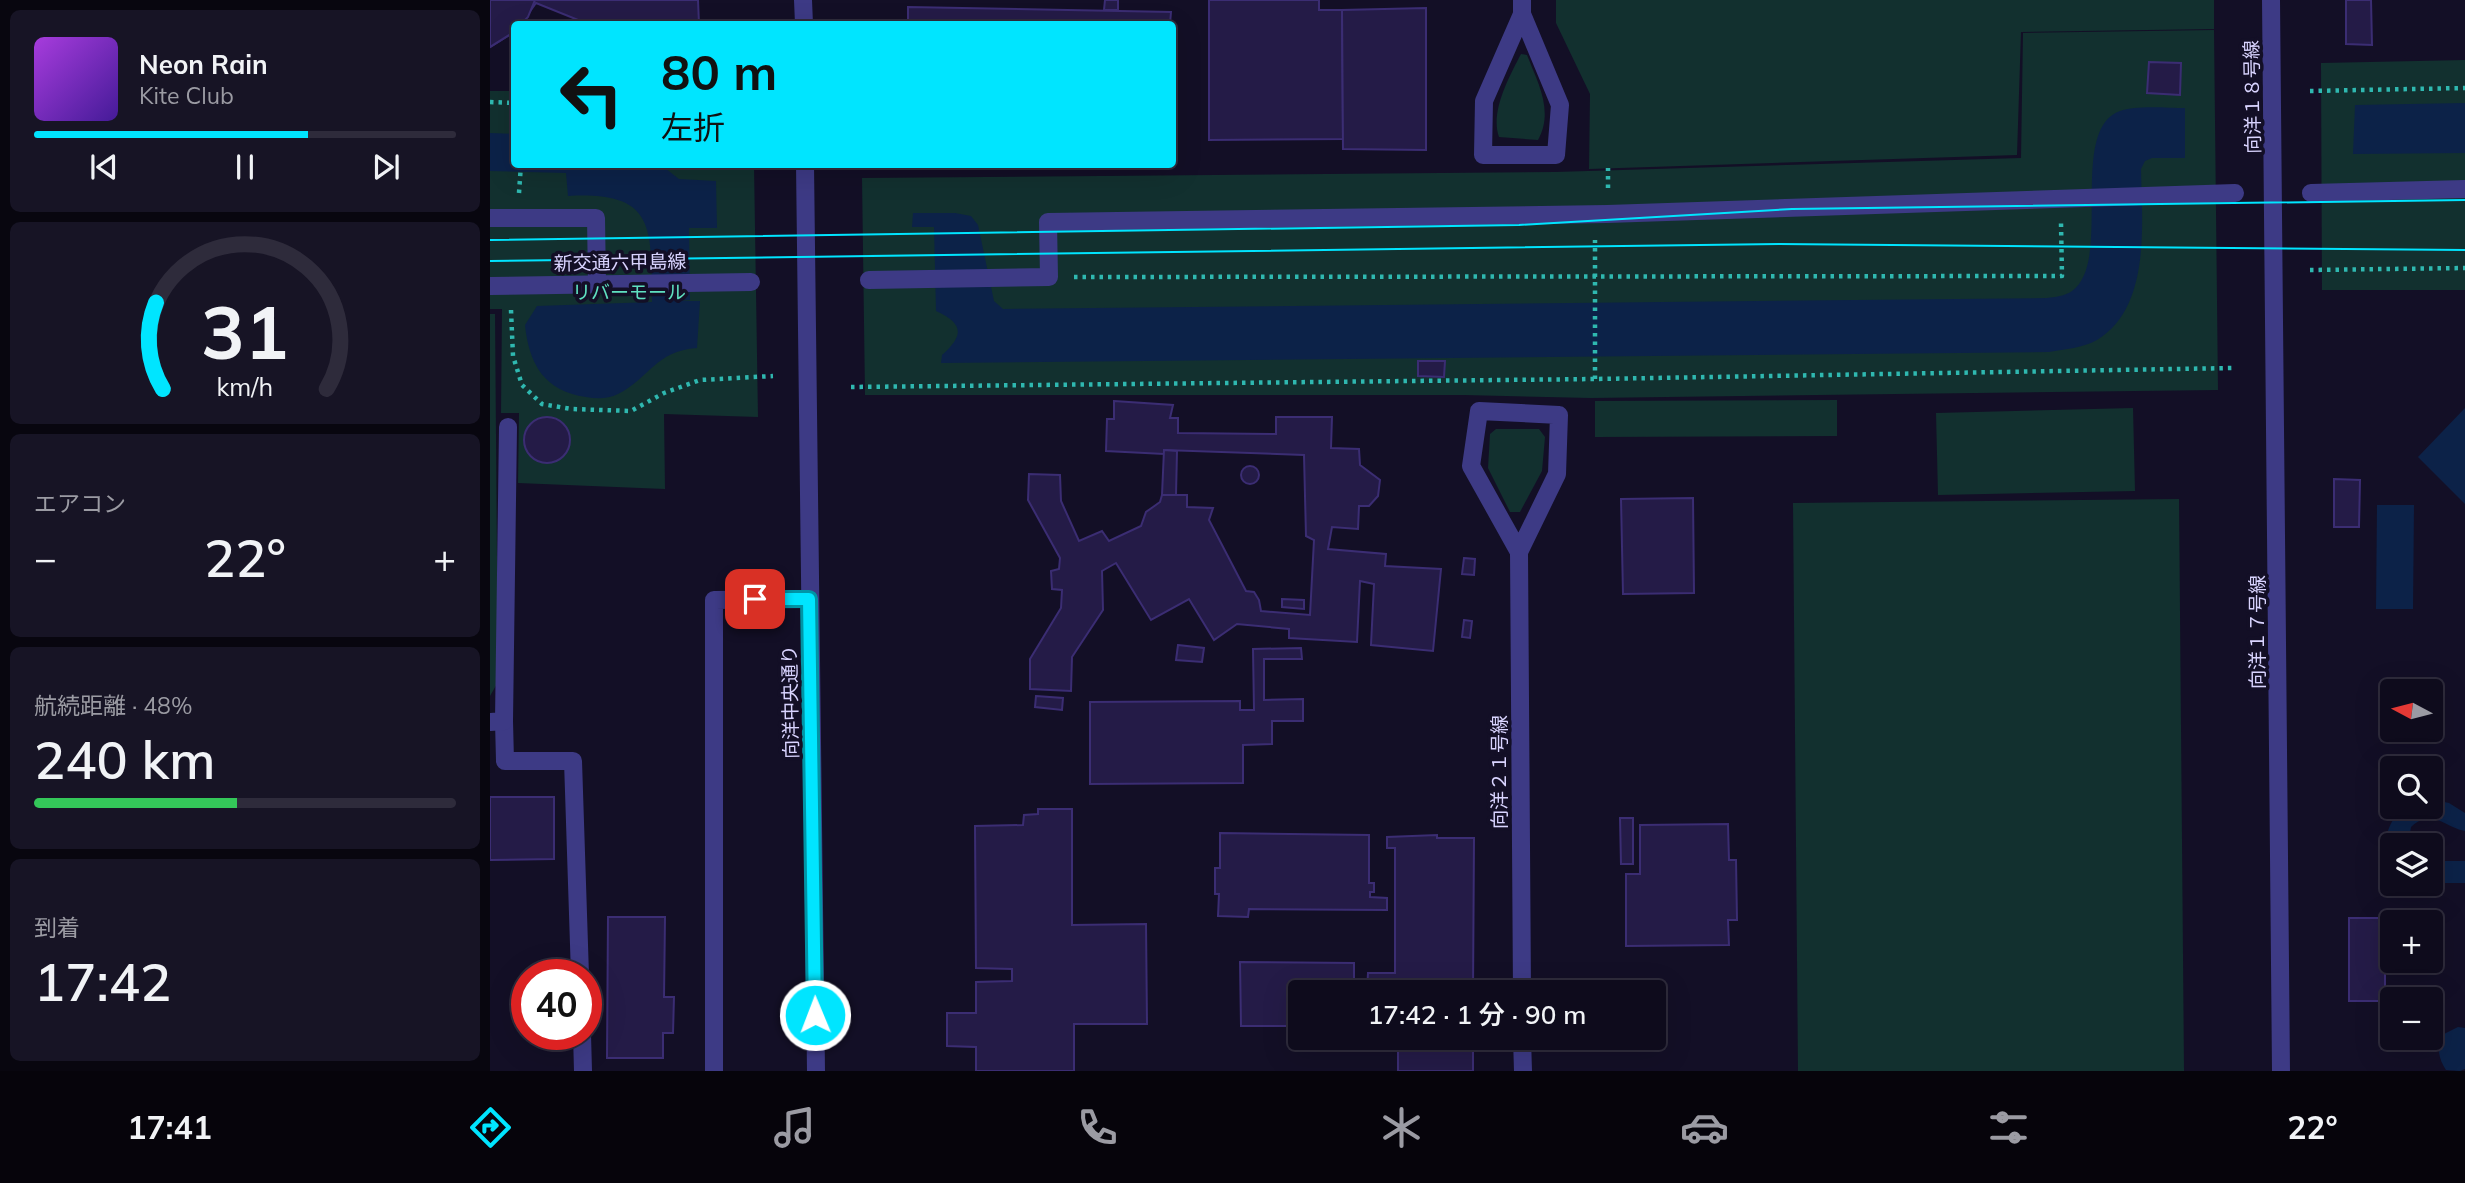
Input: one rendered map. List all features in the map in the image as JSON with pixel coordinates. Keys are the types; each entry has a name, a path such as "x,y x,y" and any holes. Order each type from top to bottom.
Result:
{"street":[{"path":"803,0 804,21"},
{"name":"向洋１８号線","path":"2271,0 2274,193"},
{"path":"1522,7 1560,105 1556,155 1483,155 1484,101 1522,7"},
{"name":"向洋中央通り","path":"805,168 816,1071"},
{"path":"2311,192 2465,189"},
{"path":"869,279 1049,278 1048,222 1595,213 2148,198 2235,193"},
{"name":"向洋１７号線","path":"2274,193 2281,1071"},
{"path":"490,218 596,218 597,283"},
{"name":"新交通六甲島線","path":"490,286 751,282"},
{"name":"向洋２１号線","path":"1519,552 1471,466 1479,411 1559,415 1557,474 1519,552 1522,980"},
{"path":"508,427 497,721 505,761 573,761 579,959"},
{"path":"714,1071 714,600 809,599"},
{"path":"582,1050 583,1071"},
{"path":"1522,1050 1522,1071"}],"path":[{"path":"2310,91 2465,88"},
{"path":"490,102 511,103"},
{"path":"520,179 521,168"},
{"path":"1049,278 2062,276 2061,199"},
{"path":"1595,213 1595,379"},
{"path":"2310,270 2465,268"},
{"path":"509,286 513,356 522,385 542,404 570,410 631,411 664,393 700,380 773,376"},
{"path":"851,387 1595,379 2233,368"}],"green space":[{"path":"1556,0 2214,0 2214,29 2021,32 2017,155 1589,169 1590,94 1556,23"},
{"path":"2214,30 2218,390 1591,398 1464,395 865,395 862,178 1555,172 2021,158 2023,33"},
{"path":"1521,54 1527,55 1543,97 1545,118 1538,140 1499,137 1497,127 1502,95"},
{"path":"2465,60 2465,290 2322,290 2321,63"},
{"name":"リバーモール","path":"490,91 511,91 511,168 754,168 758,417 664,414 665,489 518,483 519,413 501,413 502,309 490,309"},
{"path":"490,314 495,314 498,682 490,696"},
{"path":"1837,400 1837,436 1595,437 1595,401"},
{"path":"2133,408 2135,491 1938,495 1936,413"},
{"path":"1496,429 1539,429 1545,437 1542,471 1520,512 1510,512 1488,468 1490,434"},
{"path":"2179,499 2184,1071 1798,1071 1793,503"}],"water":[{"path":"2465,103 2465,153 2353,154 2355,105"},
{"path":"2185,108 2185,158 2152,158 2145,161 2141,169 2140,263 2127,307 2114,325 2092,343 2049,352 941,363 942,355 954,342 958,330 952,321 936,311 934,227 912,227 913,213 955,213 971,216 978,225 994,301 1003,309 2047,298 2069,293 2084,275 2090,253 2096,143 2104,123 2127,109"},
{"path":"490,133 511,134 511,168 665,168 679,179 716,181 717,228 689,228 690,300 677,301 700,301 697,348 671,354 629,388 610,397 594,398 571,394 549,382 535,363 527,339 525,325 537,306 652,302 648,235 643,220 633,208 619,200 597,196 568,196 566,173 490,171"},
{"path":"2465,408 2465,504 2418,457"},
{"path":"2377,505 2414,505 2413,609 2376,609"},
{"path":"2443,802 2449,803 2465,813 2465,831 2457,829 2435,819 2443,819"},
{"path":"2425,819 2411,827 2410,833 2387,833 2393,820"},
{"path":"2443,861 2465,861 2465,883 2443,883"},
{"path":"2458,1027 2465,1028 2465,1069 2446,1070 2439,1050 2443,1050 2443,1034"}],"building":[{"path":"490,0 698,0 699,21 581,21 536,3 523,21 511,21 511,34 490,47"},
{"path":"490,0 535,0 528,17 524,21 511,21 511,34 490,47"},
{"path":"1105,0 1118,0 1118,10 1104,10"},
{"path":"1209,0 1319,0 1319,10 1342,10 1343,139 1209,140"},
{"path":"2346,0 2371,0 2372,45 2346,44"},
{"path":"908,7 1171,12 1170,21 908,21"},
{"path":"1426,8 1426,150 1343,149 1342,10"},
{"path":"2149,62 2181,63 2180,95 2147,93"},
{"path":"1418,361 1445,361 1444,377 1418,376"},
{"path":"1114,401 1173,405 1170,418 1178,418 1178,433 1276,434 1276,417 1332,417 1331,448 1359,449 1360,465 1380,480 1378,496 1369,506 1359,506 1358,529 1332,527 1328,549 1386,554 1385,566 1441,569 1433,651 1371,645 1374,584 1360,581 1357,642 1289,638 1289,629 1237,624 1214,640 1189,599 1151,620 1116,563 1102,571 1103,610 1072,657 1071,691 1030,689 1030,659 1061,608 1062,590 1052,589 1051,571 1059,569 1060,558 1028,500 1029,474 1060,475 1061,501 1079,541 1102,531 1109,541 1141,526 1146,512 1160,502 1162,495 1187,495 1187,507 1213,508 1209,520 1246,591 1254,592 1259,600 1261,611 1310,615 1314,540 1306,536 1304,455 1164,450 1164,454 1106,451 1107,419 1114,419"},
{"path":"547,417 563,424 570,440 563,456 547,463 531,456 524,440 531,424"},
{"path":"1164,450 1177,451 1176,495 1162,495"},
{"path":"1250,466 1256,469 1259,475 1256,481 1250,484 1244,481 1241,475 1244,469"},
{"path":"2334,479 2360,480 2359,527 2334,527"},
{"path":"1693,498 1694,593 1623,594 1621,499"},
{"path":"1464,558 1475,559 1474,575 1462,574"},
{"path":"1282,599 1304,600 1304,609 1282,607"},
{"path":"1464,620 1472,621 1470,638 1462,637"},
{"path":"1178,645 1204,648 1202,662 1176,660"},
{"path":"1301,648 1302,659 1264,659 1264,700 1303,699 1303,721 1272,721 1272,744 1243,745 1243,783 1090,784 1090,702 1240,701 1240,710 1254,710 1253,649"},
{"path":"1036,696 1063,698 1062,710 1035,707"},
{"path":"490,797 554,797 554,859 490,860"},
{"path":"1038,809 1072,809 1072,925 1146,924 1147,1024 1074,1024 1074,1071 976,1071 976,1047 947,1046 947,1013 976,1013 976,982 1012,981 1012,969 976,968 975,826 1023,825 1024,815 1038,814"},
{"path":"1620,818 1633,818 1633,864 1621,864"},
{"path":"1728,824 1729,860 1736,860 1737,920 1728,920 1729,945 1626,946 1626,874 1640,874 1640,825"},
{"path":"1220,833 1369,835 1369,883 1374,883 1374,892 1370,892 1370,897 1387,898 1387,910 1249,909 1248,917 1218,916 1219,894 1215,894 1215,868 1220,868"},
{"path":"1437,835 1437,838 1474,838 1473,980 1368,980 1368,973 1395,973 1395,848 1387,848 1387,837"},
{"path":"608,917 665,917 664,997 674,997 673,1033 663,1033 663,1058 607,1058"},
{"path":"2349,918 2380,918 2380,973 2385,973 2385,987 2380,987 2380,1001 2349,1001"},
{"path":"1240,962 1354,963 1354,980 1288,980 1288,1026 1241,1026"},
{"path":"1398,1050 1473,1050 1473,1071 1398,1071"}],"tram line":[{"path":"490,240 1519,225 1792,209 2465,200"},
{"path":"490,261 1779,244 2465,250"}],"route":[{"path":"755,599 809,599 815,1015"}]}
